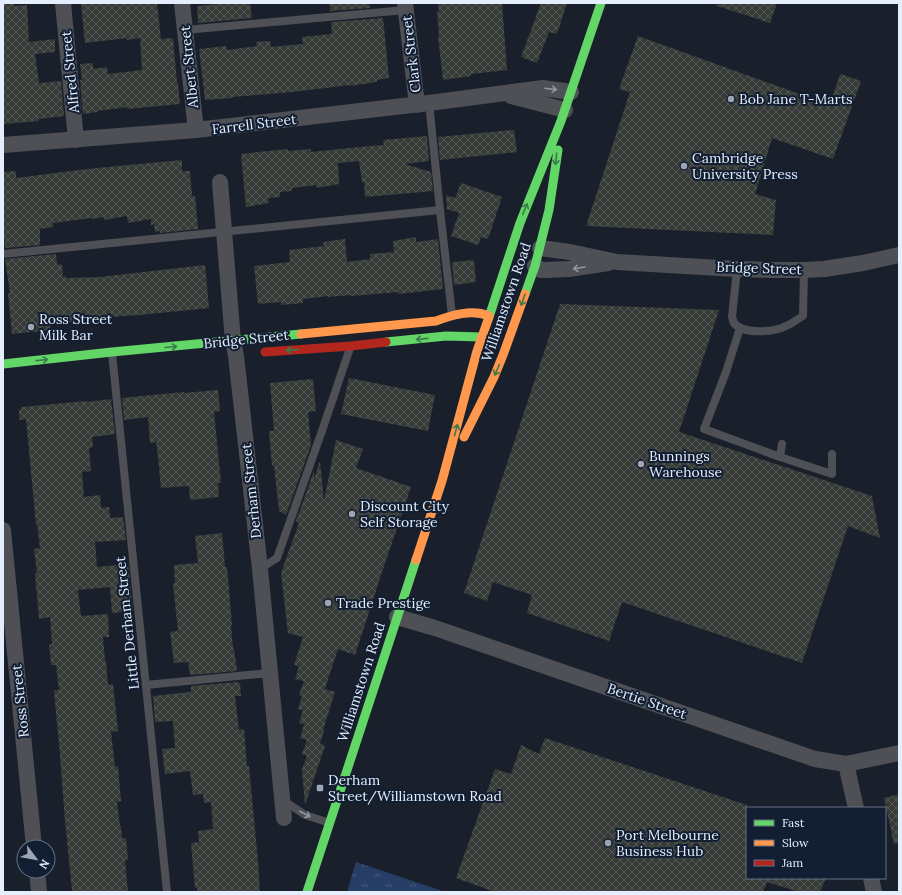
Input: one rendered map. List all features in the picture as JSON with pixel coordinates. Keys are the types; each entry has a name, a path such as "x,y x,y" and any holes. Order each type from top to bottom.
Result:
{"main road":[{"name":"Williamstown Road","path":"307,892 442,481 515,248 520,223 563,115 600,3"},
{"name":"Williamstown Road","path":"442,481 494,377 507,333 532,264 549,210 563,115"},
{"name":"Bridge Street","path":"3,364 112,352 235,352 357,328 436,321 452,315 484,314 492,318"},
{"name":"Bridge Street","path":"258,353 351,346 446,336 486,337"}],"street":[{"name":"Alfred Street","path":"63,3 76,140"},
{"name":"Albert Street","path":"182,3 196,130"},
{"name":"Clark Street","path":"406,7 423,104"},
{"name":"Farrell Street","path":"3,145 196,130 423,104 543,88 571,92"},
{"name":"Farrell Street","path":"504,94 563,115"},
{"name":"Derham Street","path":"220,182 235,352 260,569 284,818"},
{"name":"Bridge Street","path":"536,248 570,252 617,262 737,269 824,269 899,255"},
{"name":"Bridge Street","path":"532,264 542,270 562,270 617,262"},
{"name":"Ross Street","path":"3,530 33,839"},
{"name":"Bertie Street","path":"397,616 815,759 846,764 899,753"},
{"path":"846,764 856,807"},
{"path":"38,879 39,892"},
{"path":"871,879 874,892"}],"lane":[{"path":"185,30 406,7"},
{"path":"423,104 440,210 452,315"},
{"path":"3,254 440,210"},
{"path":"737,269 732,318 734,324 740,328 761,332 786,326 803,316 804,270"},
{"path":"260,569 277,558 357,328"},
{"path":"740,328 726,372 704,429 780,457 832,474 832,454"},
{"name":"Little Derham Street","path":"112,352 167,892"},
{"path":"780,457 782,444"},
{"path":"146,685 270,673"},
{"path":"283,800 306,815 330,822"}],"green space":[{"path":"356,862 445,892 347,892"}],"building":[{"path":"3,3 14,3 14,6 27,5 29,42 55,39 55,52 35,54 39,83 61,81 64,116 39,119 39,121 3,124"},
{"path":"157,3 161,39 173,38 180,104 127,109 127,107 83,114 80,64 93,63 93,69 107,67 108,74 142,70 140,38 85,43 81,4"},
{"path":"250,3 252,18 198,23 197,6"},
{"path":"330,3 369,3 370,8 330,11"},
{"path":"438,3 502,3 507,70 471,74 471,76 443,80 438,36"},
{"path":"541,3 567,3 557,34 549,32 537,63 521,57"},
{"path":"718,3 777,3 770,23 717,6"},
{"path":"383,18 389,78 377,80 377,82 350,86 205,100 199,49 226,46 227,50 257,46 256,42 270,41 271,47 303,44 302,37 332,34 331,22"},
{"name":"Cambridge University Press","path":"638,36 830,105 840,74 861,81 833,159 772,138 755,194 776,200 773,235 586,226 630,92 619,89"},
{"path":"514,130 517,152 440,160 438,137"},
{"path":"427,136 429,161 405,164 431,172 433,191 365,197 364,182 362,182 359,161 338,163 339,184 317,188 316,185 292,188 292,191 280,192 280,197 268,198 269,203 246,207 241,154 288,149 288,151 311,149 311,152 384,145 383,140"},
{"path":"182,160 182,171 190,171 192,196 195,196 198,229 160,233 160,231 155,232 154,224 151,225 151,219 128,223 127,216 104,220 104,217 92,218 53,223 53,227 40,229 40,245 5,248 3,230 3,172 16,171 16,178 87,169"},
{"path":"461,183 502,197 488,239 481,237 478,245 451,236 459,213 447,209 446,195 455,198"},
{"path":"416,237 416,242 438,239 443,289 398,294 398,292 351,296 328,296 303,299 303,303 281,305 281,302 258,304 254,266 290,262 289,250 324,246 323,242 345,239 347,262 370,259 370,254 394,252 393,241"},
{"path":"56,254 57,265 62,264 63,277 66,276 66,278 100,277 205,265 209,308 93,318 50,325 51,330 12,334 8,293 10,293 5,259"},
{"path":"474,260 476,282 454,285 452,262"},
{"name":"Bunnings Warehouse","path":"560,304 719,310 679,432 872,496 880,538 848,526 802,663 622,602 609,641 527,613 532,595 493,582 487,601 464,593"},
{"path":"349,378 435,395 428,431 341,414"},
{"path":"313,379 316,411 308,412 311,445 286,515 279,511 274,465 272,466 269,431 274,431 270,383"},
{"path":"218,390 220,411 214,412 221,483 218,483 219,497 190,500 189,486 161,488 157,447 156,442 150,443 148,417 124,420 122,398"},
{"path":"111,399 115,434 92,437 93,447 89,448 91,471 82,472 84,497 100,495 101,508 109,507 110,518 123,517 126,540 95,542 97,567 128,564 133,611 112,613 110,587 78,590 81,616 108,614 109,637 103,637 108,685 113,684 118,731 111,732 115,767 118,766 121,801 117,802 120,826 122,838 126,838 128,860 125,860 128,892 73,892 65,821 54,690 59,690 56,665 51,665 49,644 52,644 50,617 39,619 35,573 37,573 34,549 40,548 36,524 26,419 19,420 19,411 22,407"},
{"path":"336,440 363,449 356,468 411,487 355,655 338,649 329,676 325,689 335,692 320,744 325,746 305,805 302,769 307,756 302,754 307,740 300,738 304,724 299,723 303,710 298,709 302,696 299,695 304,681 295,679 299,666 294,665 303,637 288,633 281,573 299,523 296,521 314,471 314,479 320,461 324,501"},
{"path":"222,533 225,567 227,567 233,649 237,671 190,675 188,662 174,663 170,632 178,631 173,584 175,583 174,565 198,563 195,536"},
{"path":"240,683 241,696 235,696 239,730 244,729 247,766 249,766 260,892 197,892 197,888 195,888 191,843 199,842 198,831 213,829 211,802 204,803 203,794 193,795 190,771 165,774 162,749 175,748 173,721 155,722 153,696 191,692 191,686"},
{"name":"Port Melbourne Business Hub","path":"545,738 747,805 746,879 826,879 820,892 799,892 767,882 763,892 495,892 456,878 495,769 511,774 521,745 539,754"},
{"path":"899,794 899,843 894,844 884,798"}],"traffic: fast":[{"path":"489,317 520,223 561,121 601,3"},
{"path":"525,294 535,266 549,210 558,150"},
{"path":"3,364 301,334"},
{"path":"386,342 446,336 482,337"},
{"path":"307,892 416,560"}],"traffic: slow":[{"path":"464,437 494,377 525,294"},
{"path":"301,334 436,321 455,315 469,313 489,316"},
{"path":"416,560 442,481 477,351 489,317"}],"traffic: jam":[{"path":"265,352 386,342"}],"place":[{"name":"Bob Jane T-Marts","path":"731,99"},
{"name":"Cambridge University Press","path":"684,166"},
{"name":"Ross Street Milk Bar","path":"31,327"},
{"name":"Bunnings Warehouse","path":"641,464"},
{"name":"Discount City Self Storage","path":"352,514"},
{"name":"Trade Prestige","path":"328,603"},
{"name":"Derham Street/Williamstown Road","path":"320,788"},
{"name":"Port Melbourne Business Hub","path":"608,843"}]}
